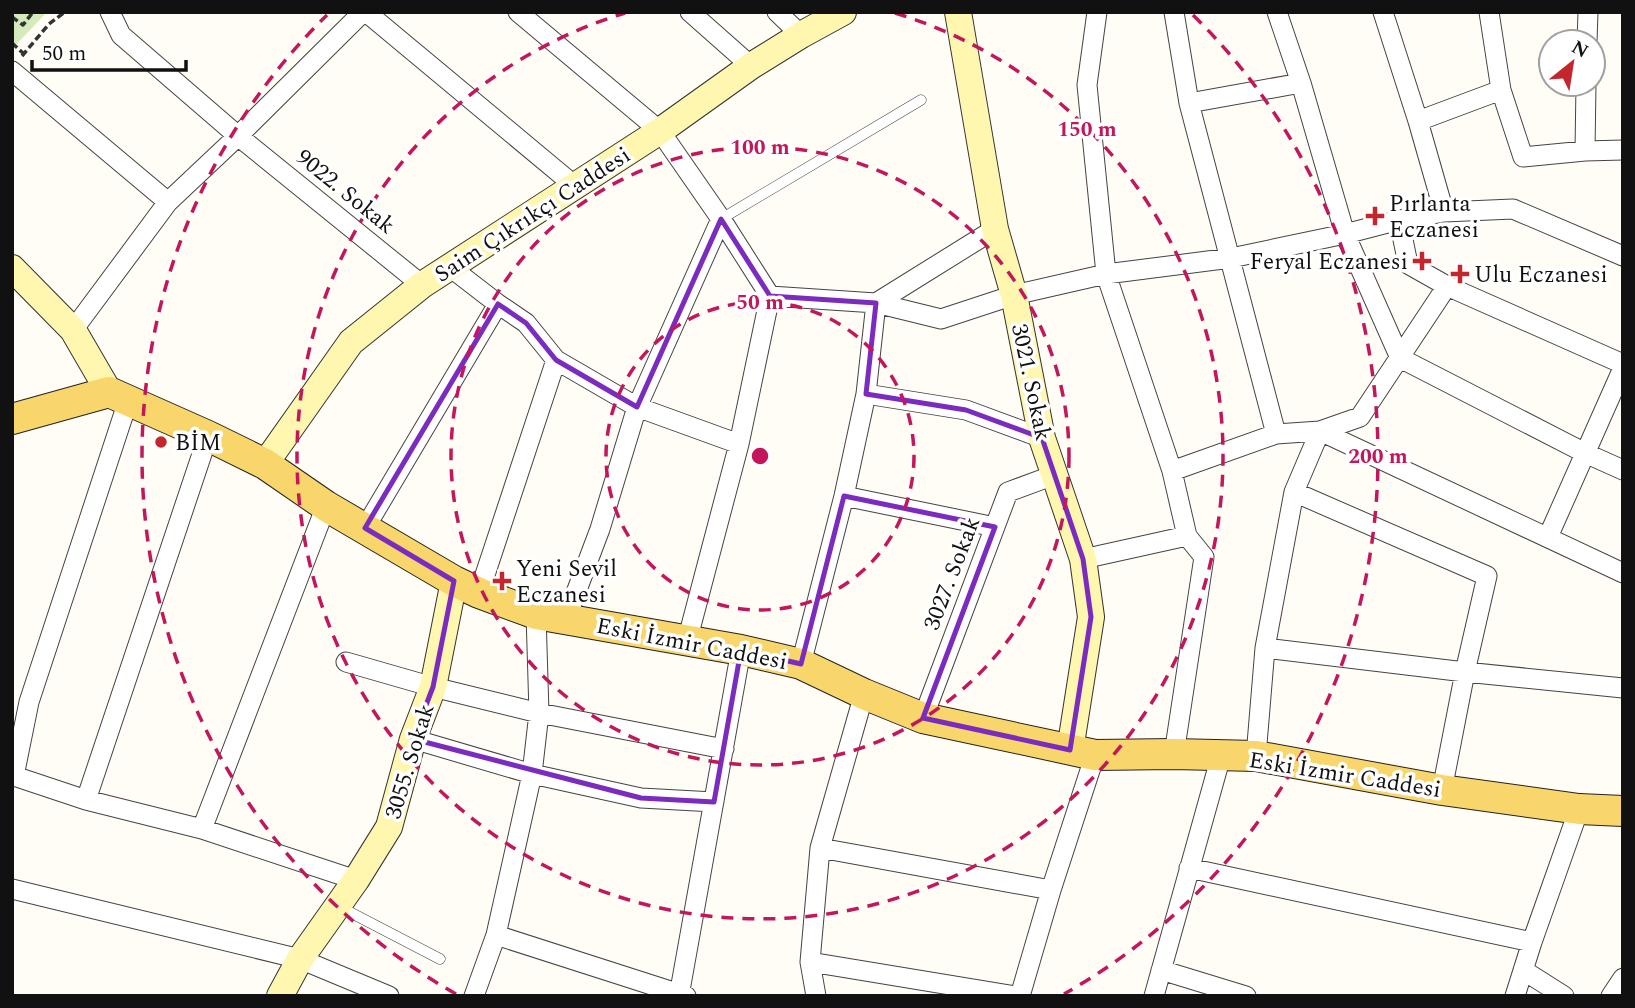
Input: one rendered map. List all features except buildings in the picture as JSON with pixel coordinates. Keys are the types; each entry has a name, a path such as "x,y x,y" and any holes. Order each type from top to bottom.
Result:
{"main road":[{"name":"Saim Çıkrıkçı Caddesi","path":"265,464 351,342 422,285 660,131 751,66 844,12"},
{"name":"3021. Sokak","path":"958,12 995,229 1014,295 1042,438 1083,559 1091,617 1083,752"},
{"path":"12,419 118,397 73,330 14,272"},
{"name":"Eski İzmir Caddesi","path":"118,397 265,464 326,506 467,587 536,614 741,650 801,664 863,694 923,718 1083,752 1256,756 1442,790 1579,809 1623,811"},
{"name":"3055. Sokak","path":"280,996 300,960 389,827 413,739 467,587"}],"street":[{"name":"9022. Sokak","path":"110,12 121,34 238,136 422,285"},
{"path":"73,330 168,202 364,12 575,186"},
{"path":"519,12 660,131 770,296 739,444 687,641"},
{"path":"690,12 751,66"},
{"path":"777,12 801,35"},
{"path":"1097,12 1087,85 1106,274 1172,471 1187,536 1204,556 1174,754"},
{"path":"1174,12 1189,103 1276,434"},
{"path":"1277,12 1301,83 1345,234 1400,358 1623,470"},
{"path":"1383,12 1444,212"},
{"path":"1489,12 1501,90 1522,157 1623,150"},
{"path":"15,66 168,202"},
{"path":"1189,103 1301,83"},
{"path":"1418,121 1501,90"},
{"path":"1584,152 1586,98"},
{"path":"770,296 876,303 941,319 1014,295 1106,274 1231,258 1444,212 1513,209 1623,256"},
{"path":"566,619 600,529 637,407 721,219"},
{"path":"1399,220 1408,264 1447,286 1623,366 1548,537"},
{"path":"876,303 995,229"},
{"path":"450,267 526,323 556,360 637,407 739,444"},
{"path":"1172,471 1276,434 1320,431 1360,417 1447,286"},
{"path":"801,664 844,496 866,394 876,303"},
{"path":"365,528 498,304"},
{"path":"467,587 556,360"},
{"path":"866,394 966,410 1042,438"},
{"path":"118,397 20,700 14,776 86,800 202,829 356,880"},
{"path":"1256,756 1265,648 1294,492 1320,431"},
{"path":"1320,431 1623,573"},
{"path":"86,800 208,436"},
{"name":"3027. Sokak","path":"923,718 1008,492 1054,475"},
{"path":"1294,492 1487,576 1442,790"},
{"path":"844,496 995,527"},
{"path":"202,829 326,506"},
{"path":"1083,559 1187,536"},
{"path":"474,996 496,935 532,774 539,713 536,614"},
{"path":"1265,648 1623,688"},
{"path":"496,935 681,995 741,650"},
{"path":"346,662 539,713 724,749"},
{"path":"816,996 810,962 820,848 863,694"},
{"path":"413,739 532,774 641,798 714,802"},
{"path":"810,962 1018,996 1051,890 1083,752"},
{"path":"1154,996 1222,756"},
{"path":"1515,996 1579,809"},
{"path":"820,848 1051,890"},
{"path":"1189,868 1532,942"},
{"path":"12,889 300,960 389,996"},
{"path":"1161,970 1246,996"},
{"path":"1523,970 1564,996"},
{"path":"1611,996 1623,978"}],"lane":[{"path":"721,219 921,100"},
{"path":"338,906 440,959"}],"path":[{"path":"12,17 23,25 33,12"},
{"path":"15,66 49,24 65,12"},
{"path":"12,43 24,54"}],"highlighted area":[{"path":"721,219 770,296 876,303 866,394 966,410 1042,438 1083,559 1091,617 1070,750 923,718 995,527 844,496 801,664 741,650 714,802 641,798 413,739 433,687 454,581 365,528 498,304 526,323 556,360 637,407"}],"green space":[{"path":"12,12 47,12 12,49"}],"place":[{"name":"Pırlanta Eczanesi","path":"1375,216"},
{"name":"Feryal Eczanesi","path":"1422,261"},
{"name":"Ulu Eczanesi","path":"1460,274"},
{"name":"BİM","path":"161,442"},
{"name":"Yeni Sevil Eczanesi","path":"502,581"}]}
